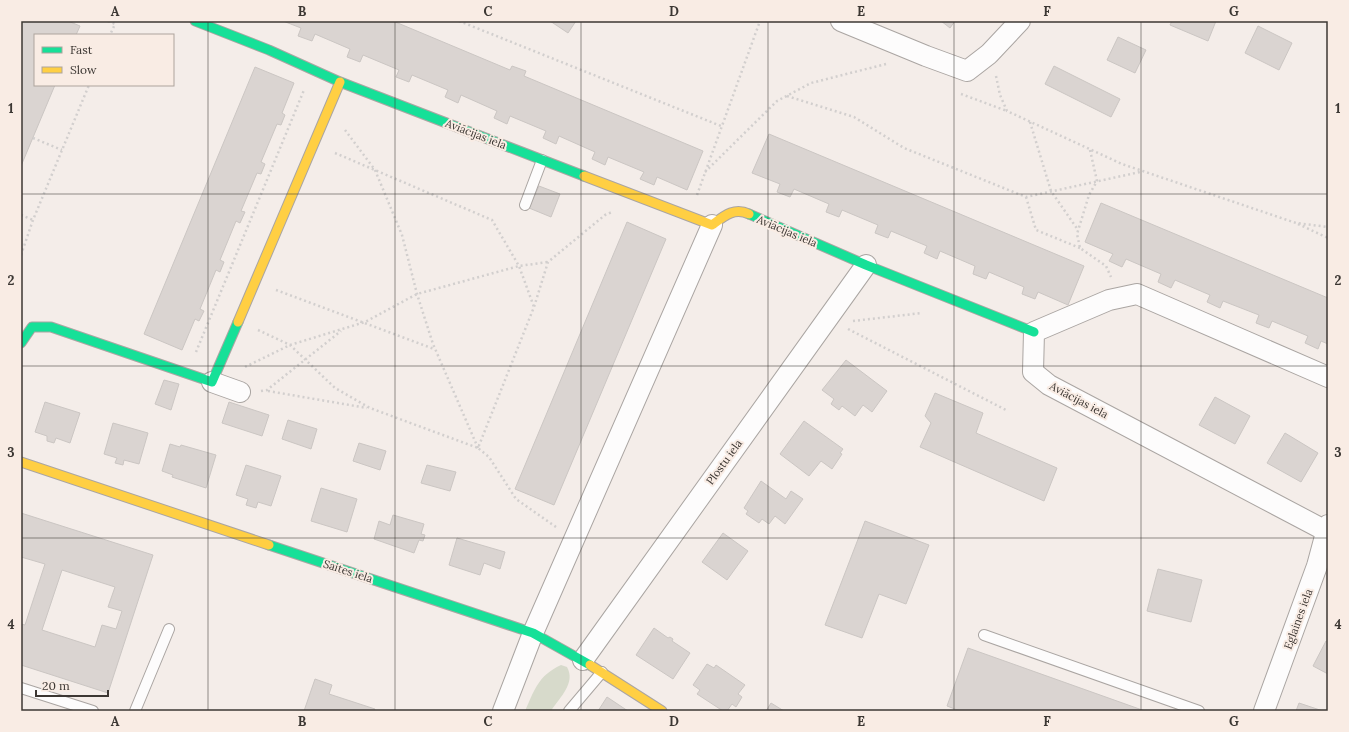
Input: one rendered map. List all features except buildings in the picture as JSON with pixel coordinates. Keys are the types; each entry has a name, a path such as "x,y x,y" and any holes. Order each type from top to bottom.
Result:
{"street":[{"name":"Aviācijas iela","path":"195,21 269,50 340,82 712,225 728,213 742,211 866,265 1034,332 1033,372 1049,385 1327,528"},
{"path":"841,21 962,69 989,54 1020,21"},
{"path":"212,382 340,82"},
{"path":"503,711 533,633 712,225"},
{"name":"Plostu iela","path":"583,660 866,265"},
{"path":"1034,332 1109,300 1137,294 1328,377"},
{"path":"21,343 32,327 51,327 240,392"},
{"name":"Saites iela","path":"21,462 533,633 583,660 662,711"},
{"name":"Eglaines iela","path":"1264,711 1323,568 1327,528"}],"lane":[{"path":"525,206 542,160"},
{"path":"135,711 169,629"},
{"path":"984,635 1199,711"},
{"path":"569,711 602,672"},
{"path":"21,688 93,711"}],"path":[{"path":"108,21 115,22 110,34"},
{"path":"459,21 721,126"},
{"path":"689,216 760,21"},
{"path":"989,54 1000,95 1007,111"},
{"path":"705,172 777,101 811,83 890,63"},
{"path":"962,69 961,94 1007,111 1122,164 1296,223 1328,238"},
{"path":"187,374 313,70"},
{"path":"21,255 33,220 89,86"},
{"path":"787,96 854,117 904,148 1026,197 1142,171"},
{"path":"330,103 336,117 374,170 402,235 417,294 435,349 478,448"},
{"path":"1030,121 1051,191 1078,230"},
{"path":"33,138 62,150"},
{"path":"313,143 492,220 519,266 534,307"},
{"path":"1080,248 1077,234 1078,230 1089,195 1097,181 1090,150"},
{"path":"1026,197 1036,230 1080,248 1106,266 1120,298"},
{"path":"212,382 290,345 365,322 417,294 519,266 548,262 604,215 646,200"},
{"path":"21,215 33,220"},
{"path":"1296,223 1328,227"},
{"path":"478,448 534,307 548,262"},
{"path":"255,282 435,349"},
{"path":"852,321 928,313"},
{"path":"238,321 290,345 335,388 370,408 478,448 490,457 516,499 574,540"},
{"path":"844,326 1006,410"},
{"path":"267,390 343,329"},
{"path":"240,392 267,390 370,408"}],"shaded area":[{"path":"561,665 567,667 570,679 566,690 551,711 525,711 538,684 553,669"}],"traffic: fast":[{"path":"195,21 269,50 340,82 584,176"},
{"path":"749,214 866,265 1034,332"},
{"path":"21,343 32,327 51,327 212,382 238,322"},
{"path":"269,545 533,633 590,665"}],"traffic: slow":[{"path":"238,322 340,82"},
{"path":"584,176 712,225 734,212 744,212 749,214"},
{"path":"21,462 269,545"},
{"path":"590,665 662,711"}]}
